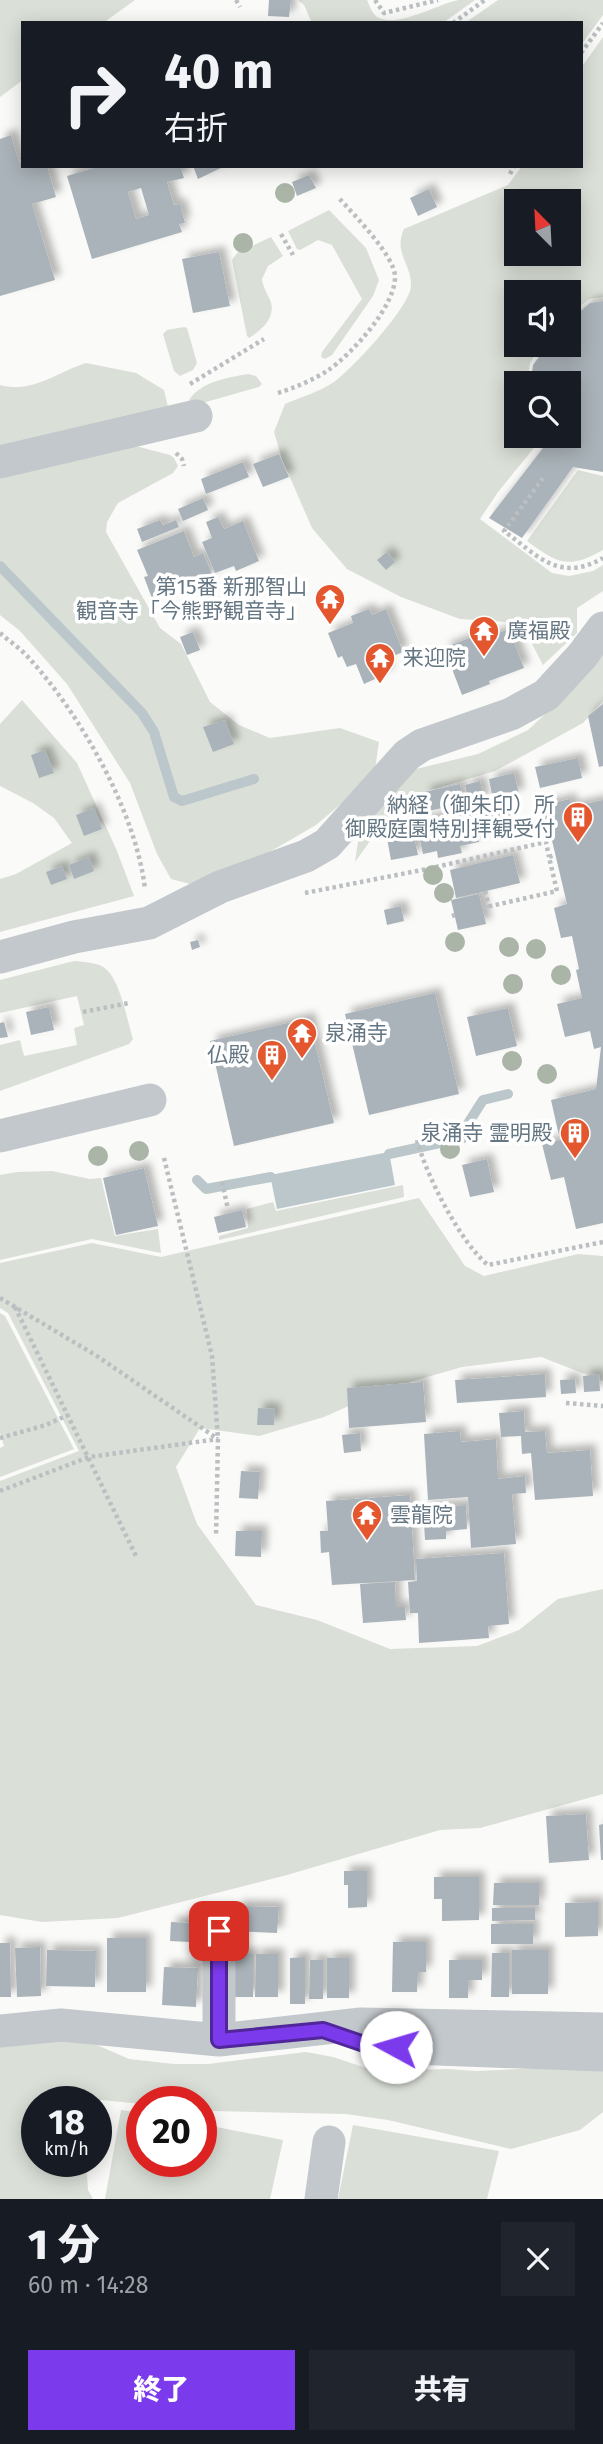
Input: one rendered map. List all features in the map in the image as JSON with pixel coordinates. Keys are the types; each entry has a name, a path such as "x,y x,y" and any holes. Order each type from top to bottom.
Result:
{"street":[{"path":"0,461 196,416"},
{"path":"0,957 74,937 149,923 220,887 306,856 327,844 407,755 422,745 511,714 546,695 582,656 603,628"},
{"path":"0,1136 150,1100"},
{"path":"219,1931 219,2040"},
{"path":"0,2031 61,2025 219,2040 361,2024 603,2029"},
{"path":"323,2030 370,2046 603,2055"},
{"path":"321,2199 329,2142"}],"path":[{"path":"236,0 240,7"},
{"path":"375,0 384,13 438,0"},
{"path":"456,21 485,0"},
{"path":"583,50 603,23"},
{"path":"510,174 513,168"},
{"path":"278,393 327,371 357,345 393,291 395,274 375,236 339,198"},
{"path":"281,234 293,255"},
{"path":"203,376 264,339"},
{"path":"543,478 504,531 551,565 568,569 603,558"},
{"path":"0,633 27,656 70,710 116,792 142,864 149,923"},
{"path":"295,895 545,842 552,856 557,891 482,908"},
{"path":"485,891 489,906"},
{"path":"83,1012 129,1003"},
{"path":"418,1141 421,1156 463,1238 488,1265 603,1242"},
{"path":"164,1158 212,1356 218,1439 216,1537"},
{"path":"222,1182 228,1209"},
{"path":"0,1298 97,1356 218,1439"},
{"path":"15,1307 136,1556"},
{"path":"566,1403 603,1406"},
{"path":"0,1438 46,1425 68,1415"},
{"path":"0,1491 89,1457 218,1439"}],"shaded area":[{"path":"0,0 135,0 106,21 21,21 21,81 0,97"},
{"path":"298,0 367,0 379,18 398,20 450,2 475,0 446,21 311,21 304,5"},
{"path":"498,0 603,0 603,15 583,42 583,21 468,21"},
{"path":"603,37 603,297 589,299 581,305 581,280 504,280 504,357 534,357 529,371 504,371 504,448 534,448 480,519 552,573 569,576 593,571 603,565 603,591 577,608 577,633 543,665 521,623 460,619 401,597 347,569 312,528 282,459 274,432 285,404 334,382 391,322 408,296 411,278 401,245 404,229 508,185 521,168 583,168 583,65"},
{"path":"329,210 366,248 379,280 373,296 332,355 325,359 321,357 322,352 362,299 332,245 318,240 300,250 288,231"},
{"path":"271,237 283,256 268,266 262,279 272,306 270,317 259,331 249,338 232,260 237,253"},
{"path":"187,328 197,363 193,370 180,376 174,371 163,334 167,330"},
{"path":"86,363 136,373 164,390 168,407 0,449 0,385 23,387"},
{"path":"248,374 256,376 262,384 192,406 190,404 189,400 194,394 208,384"},
{"path":"132,445 170,455 178,466 173,473 118,503 107,522 106,532 160,628 181,644 210,702 239,725 270,738 340,728 379,742 374,776 316,825 261,857 190,884 171,879 157,854 130,783 67,684 20,631 0,615 0,475"},
{"path":"578,470 603,476 603,550 571,562 555,559 527,541"},
{"path":"603,656 603,701 583,723 495,771 424,792 370,841 355,862 358,842 384,798 416,769 478,754 528,730 586,676"},
{"path":"22,700 77,763 117,851 134,896 0,932 0,879 16,874 72,843 54,818 33,803 0,786 0,724"},
{"path":"74,961 100,965 112,976 120,993 133,1039 129,1044 0,1091 0,1045 20,1040 24,1056 77,1045 74,1028 84,1025 77,996 0,1013 0,980"},
{"path":"389,1152 395,1185 277,1209 270,1175"},
{"path":"52,1171 90,1179 101,1178 115,1236 158,1229 161,1253 92,1239 0,1260 0,1175"},
{"path":"403,1185 404,1197 219,1240 219,1236 248,1228 247,1209 273,1202 276,1211"},
{"path":"419,1198 465,1266 484,1276 578,1254 603,1256 603,1381 541,1357 462,1367 389,1388 324,1417 259,1436 200,1428 176,1467 197,1524 256,1605 317,1620 390,1649 477,1646 519,1630 558,1599 603,1589 603,1794 480,1828 440,1830 287,1875 118,1918 42,1922 0,1915 0,1481 79,1451 8,1313 0,1308 0,1263 92,1243 161,1257"},
{"path":"0,1313 5,1316 74,1449 0,1477 0,1448 4,1446 0,1433"},
{"path":"43,2038 97,2045 129,2059 174,2064 208,2064 306,2052 333,2057 375,2071 476,2071 603,2065 603,2112 580,2130 511,2149 388,2120 346,2114 217,2111 217,2086 126,2086 126,2102 112,2101 112,2086 21,2086 21,2177 87,2177 88,2190 93,2199 0,2199 0,2043"},
{"path":"121,2110 126,2111 126,2177 217,2177 217,2127 283,2140 270,2199 105,2199 109,2177 112,2177 112,2160"},
{"path":"353,2125 499,2151 487,2199 338,2199"}],"building":[{"path":"269,0 291,0 289,17 268,16"},
{"path":"11,135 21,168 48,168 56,197 32,204 55,280 0,296 0,139"},
{"path":"93,168 181,168 184,178 167,182 174,205 180,204 185,223 179,224 182,232 92,259 67,176","holes":["141,188 149,215 136,219 128,192"]},
{"path":"194,168 221,168 198,179"},
{"path":"309,175 316,188 297,196 292,182"},
{"path":"429,189 437,207 418,216 410,198"},
{"path":"219,252 230,306 193,313 182,259"},
{"path":"603,301 603,472 573,467 522,538 489,518 543,448 581,448 581,371 532,371 533,365 539,357 581,357 581,311 590,303"},
{"path":"279,454 289,477 263,487 253,464"},
{"path":"243,462 249,477 206,494 201,479"},
{"path":"203,498 208,510 183,521 178,509"},
{"path":"218,517 224,529 243,521 259,561 236,571 234,566 215,573 202,542 212,538 206,522"},
{"path":"160,520 163,525 176,520 179,527 142,542 137,529"},
{"path":"184,531 194,557 203,553 213,576 153,601 144,577 148,576 137,550"},
{"path":"387,552 395,562 386,570 377,560"},
{"path":"369,609 372,615 386,609 403,652 383,660 388,673 364,684 356,664 347,667 342,656 338,658 328,633 353,623 351,616"},
{"name":"廣福殿","path":"509,629 524,668 462,695 444,648 472,637 474,642"},
{"path":"193,632 200,650 187,655 180,637"},
{"path":"603,704 603,766 599,767 588,716"},
{"path":"225,720 234,744 213,752 203,727"},
{"path":"45,750 54,773 39,778 31,755"},
{"path":"578,758 582,778 540,788 535,767"},
{"path":"514,773 519,794 493,800 489,779"},
{"path":"480,781 484,800 469,804 465,785"},
{"path":"460,784 464,803 429,811 424,792"},
{"path":"570,799 572,807 603,800 603,1223 576,1229 564,1177 551,1180 542,1144 560,1140 551,1100 596,1089 601,1047 594,1049 590,1031 565,1037 557,1004 582,998 576,970 579,969 572,936 561,938 554,908 567,904 550,832 542,834 536,807"},
{"path":"503,807 508,831 482,837 476,813"},
{"path":"94,808 102,829 84,836 76,815"},
{"path":"408,810 418,855 391,860 387,838 391,837 390,823"},
{"path":"471,810 479,842 460,846 462,853 438,858 437,851 423,854 416,822"},
{"path":"513,855 520,883 456,898 450,870"},
{"path":"89,857 94,871 74,879 69,865"},
{"path":"62,866 67,879 51,885 46,872"},
{"path":"479,894 486,924 458,930 451,900"},
{"path":"401,906 404,921 387,925 384,910"},
{"path":"198,940 200,947 192,950 190,942"},
{"path":"435,993 459,1094 369,1115 345,1014"},
{"path":"49,1007 54,1030 31,1035 26,1012"},
{"path":"508,1008 517,1046 476,1056 467,1017"},
{"name":"仏殿","path":"309,1018 334,1123 234,1146 210,1041"},
{"path":"4,1022 8,1037 0,1038 0,1023"},
{"path":"487,1159 494,1192 470,1197 462,1165"},
{"path":"144,1168 158,1226 116,1235 103,1178"},
{"path":"242,1210 246,1227 218,1233 214,1217"},
{"path":"545,1374 546,1397 457,1403 455,1380"},
{"path":"599,1374 600,1391 584,1392 583,1376"},
{"path":"575,1379 576,1393 561,1394 560,1380"},
{"path":"423,1382 426,1422 349,1428 347,1388"},
{"path":"258,1408 275,1409 274,1425 257,1425"},
{"path":"524,1411 525,1432 545,1431 547,1453 590,1450 593,1496 535,1500 531,1453 522,1454 521,1436 501,1437 499,1413"},
{"path":"460,1431 461,1442 496,1439 498,1479 525,1476 526,1493 512,1494 516,1544 471,1548 468,1497 428,1500 424,1434"},
{"path":"360,1433 361,1451 344,1453 342,1435"},
{"path":"241,1471 260,1472 258,1499 239,1498"},
{"name":"雲龍院","path":"410,1495 415,1580 332,1585 329,1552 321,1553 320,1531 328,1531 326,1501"},
{"path":"466,1505 467,1529 446,1531 446,1539 425,1540 423,1508"},
{"path":"236,1531 262,1531 261,1557 235,1556"},
{"path":"504,1553 509,1624 488,1626 489,1638 419,1643 418,1613 410,1613 408,1582 417,1581 416,1559"},
{"path":"395,1582 396,1607 405,1607 406,1620 363,1623 360,1584"},
{"path":"586,1814 589,1860 549,1863 546,1816"},
{"path":"603,1824 603,1860 601,1860 599,1825"},
{"path":"344,1871 367,1871 367,1907 348,1908 348,1885 344,1885"},
{"path":"434,1877 479,1877 479,1920 442,1921 442,1899 434,1899"},
{"path":"494,1883 539,1883 539,1905 493,1905"},
{"path":"598,1902 598,1936 565,1937 565,1903"},
{"path":"237,1906 279,1907 277,1933 231,1931 232,1917 237,1917"},
{"path":"492,1908 535,1908 535,1920 492,1921"},
{"path":"171,1922 209,1924 208,1943 170,1941"},
{"path":"491,1924 533,1924 533,1944 491,1944"},
{"path":"107,1938 146,1938 146,1992 107,1992"},
{"path":"393,1942 426,1942 426,1972 418,1972 417,1992 392,1992"},
{"path":"0,1943 10,1943 11,1997 0,1997"},
{"path":"40,1947 41,1996 17,1997 15,1948"},
{"path":"47,1950 96,1951 95,1987 46,1986"},
{"path":"512,1950 548,1950 548,1994 512,1994"},
{"path":"492,1953 509,1953 509,1997 491,1997"},
{"path":"232,1954 253,1954 253,1997 232,1997"},
{"path":"256,1954 278,1954 278,1997 255,1997"},
{"path":"305,1957 305,2004 290,2004 290,1958"},
{"path":"327,1958 349,1958 349,1998 327,1998"},
{"path":"310,1960 323,1960 323,1999 309,1999"},
{"path":"449,1960 482,1960 482,1980 468,1980 468,1998 449,1998"},
{"path":"164,1967 198,1968 196,2007 162,2005"}],"waterway":[{"path":"0,566 142,713 154,732 174,797 182,801 254,779"},
{"path":"389,1154 463,1138 462,1133 483,1100 508,1094"},
{"path":"197,1180 206,1189 271,1177"}],"place":[{"name":"第15番 新那智山 観音寺「今熊野観音寺」","path":"330,626"},
{"name":"廣福殿","path":"484,658"},
{"name":"来迎院","path":"380,685"},
{"name":"納経（御朱印）所 御殿庭園特別拝観受付","path":"578,844"},
{"name":"泉涌寺","path":"302,1060"},
{"name":"仏殿","path":"272,1082"},
{"name":"泉涌寺 霊明殿","path":"575,1160"},
{"name":"雲龍院","path":"367,1542"}],"route":[{"path":"219,1931 219,2040 323,2030 370,2046 396,2047"}]}
